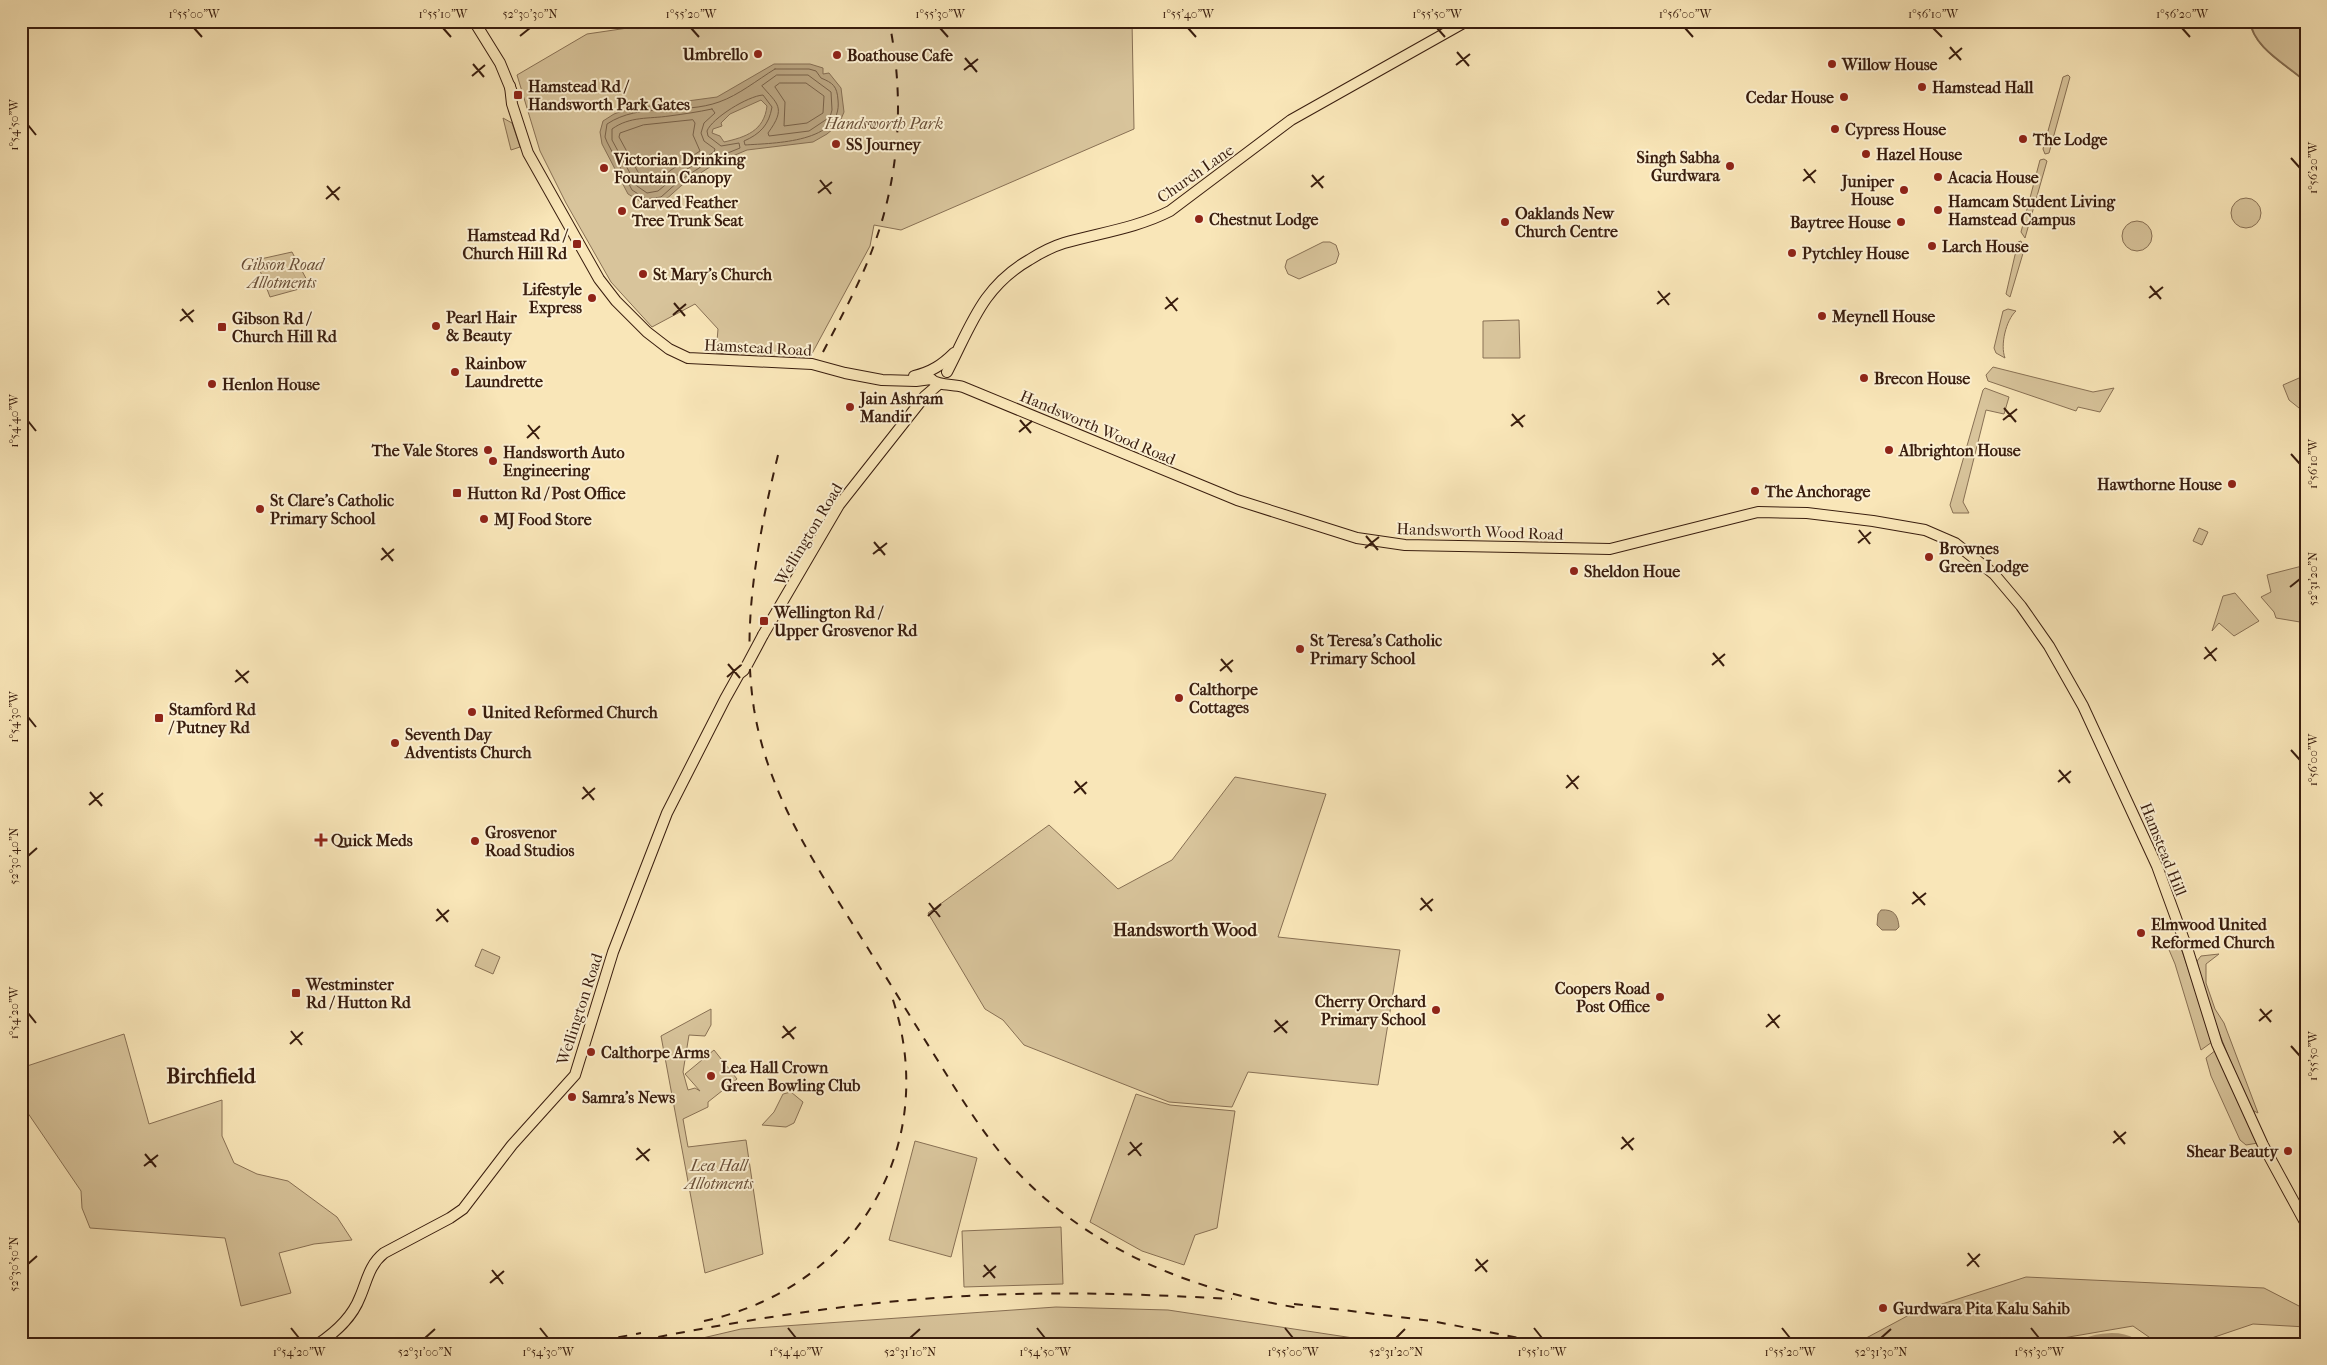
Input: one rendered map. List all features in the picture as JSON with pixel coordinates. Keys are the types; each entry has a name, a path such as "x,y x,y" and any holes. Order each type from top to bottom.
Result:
{"main road":[{"name":"Hamstead Road","path":"474,21 500,62 510,86 512,104 528,153 599,279 616,301 663,345 688,358 812,364 882,380 916,381 940,375"},
{"name":"Church Lane","path":"940,375 987,295 1019,266 1053,247 1157,218 1170,211 1291,120 1467,21"},
{"name":"Handsworth Wood Road","path":"940,375 963,387 1237,500 1357,538 1414,546 1610,549 1758,512 1808,513 1873,521 1925,530 1955,544"},
{"name":"Wellington Road","path":"318,1344 349,1317 376,1260 384,1253 450,1218 462,1209 512,1145 575,1074 613,952 667,813 718,716 742,678 745,667 839,505 940,375"},
{"name":"Hamstead Hill","path":"1955,544 1994,574 2021,606 2049,646 2083,706 2157,866 2188,951 2217,1044 2264,1145 2306,1224"}],"green space":[{"name":"Handsworth Park","path":"675,21 1132,21 1134,129 901,230 874,225 870,246 808,361 716,353 718,329 695,304 652,327 611,282 566,203 540,151 517,75 587,34"},
{"path":"2250,21 2306,21 2306,82 2264,48 2252,31"},
{"path":"2068,75 2070,77 2049,153 2045,154 2043,149 2063,77"},
{"path":"503,118 512,123 520,147 511,150"},
{"path":"2044,159 2047,161 2025,238 2021,232 2040,160"},
{"path":"2246,198 2257,202 2261,213 2257,224 2246,228 2235,224 2231,213 2235,202"},
{"path":"2137,221 2148,225 2152,236 2148,247 2137,251 2126,247 2122,236 2126,225"},
{"path":"2021,241 2024,250 2010,297 2006,294 2018,242"},
{"path":"1323,242 1330,242 1336,245 1339,254 1336,263 1299,279 1288,274 1285,267 1287,260"},
{"name":"Gibson Road Allotments","path":"292,252 310,286 270,297 256,260"},
{"path":"2008,309 2016,311 2009,320 2005,333 2003,346 2005,358 1996,353 1994,348 2003,311"},
{"path":"1519,320 1520,358 1483,358 1483,321"},
{"path":"1993,367 2093,392 2114,388 2100,412 2078,407 2076,411 1988,381 1986,375"},
{"path":"2306,375 2306,411 2304,412 2289,400 2283,385"},
{"path":"1985,388 2009,397 2004,414 1986,410 1963,502 1969,513 1953,513 1950,505"},
{"path":"2199,528 2208,532 2202,545 2193,541"},
{"path":"2306,565 2306,623 2276,618 2274,612 2261,597 2271,592 2267,575"},
{"path":"2235,593 2259,621 2234,636 2219,623 2212,631 2223,596"},
{"path":"1235,777 1326,794 1278,937 1400,950 1378,1085 1248,1072 1232,1107 1169,1102 1024,1045 1003,1020 985,1009 928,913 1049,825 1118,889 1172,860"},
{"path":"2176,943 2180,945 2212,1039 2212,1042 2201,1050 2175,964 2167,945"},
{"path":"482,949 500,957 493,974 475,966"},
{"path":"2219,954 2206,964 2206,983 2215,1009 2224,1023 2258,1113 2252,1110 2221,1037 2197,961 2201,956"},
{"name":"Lea Hall Allotments","path":"711,1009 711,1025 705,1036 689,1035 683,1072 688,1090 695,1088 700,1091 685,1074 714,1050 737,1079 708,1102 708,1107 683,1119 688,1147 746,1140 763,1254 705,1273 661,1036"},
{"path":"124,1034 149,1124 222,1100 222,1136 234,1163 257,1174 288,1181 337,1217 352,1240 314,1244 279,1253 291,1293 241,1306 225,1238 90,1228 82,1208 81,1191 21,1103 21,1068"},
{"path":"2217,1049 2258,1143 2246,1145 2240,1140 2211,1076 2206,1058"},
{"path":"791,1092 803,1102 794,1123 786,1127 762,1125 774,1112 783,1094"},
{"path":"1136,1094 1170,1105 1235,1111 1217,1228 1195,1235 1184,1265 1142,1251 1090,1222"},
{"path":"915,1141 977,1158 951,1257 889,1240"},
{"path":"1061,1227 1063,1284 964,1287 962,1231"},
{"path":"2026,1277 2264,1288 2299,1306 2306,1305 2306,1327 2253,1324 2194,1344 2159,1344 2133,1326 2028,1344 1855,1344 1911,1314"},
{"path":"1056,1307 1168,1310 1393,1344 677,1344 741,1329"}],"water":[{"path":"774,64 810,64 823,68 823,74 829,73 841,88 844,112 839,124 813,142 747,150 716,163 682,185 663,202 645,204 628,194 602,144 600,132 603,121 614,114 628,109 717,97","holes":["761,100 767,106 762,121 753,132 724,142 720,136 712,133 713,129 722,126 721,123 730,114"]},
{"path":"1881,910 1895,914 1899,927 1896,930 1882,930 1877,925 1878,914"}],"waterway":[{"path":"2250,21 2252,30 2262,46 2300,77 2306,79"},
{"path":"2085,1344 2109,1339 2127,1341 2132,1344"}],"railway":[{"path":"823,352 849,303 871,253 881,225 894,167 898,109 897,79 889,21"},
{"path":"778,455 758,549 751,613 750,677 761,742 772,774 784,805 815,864 970,1111 1003,1156 1033,1188 1065,1215 1100,1239 1137,1259 1216,1289 1257,1300 1299,1308"},
{"path":"704,1321 758,1304 806,1277 845,1242 875,1201 895,1154 905,1103 904,1049 891,994"},
{"path":"623,1344 794,1314 924,1299 1000,1294 1066,1293 1232,1299"},
{"path":"1294,1304 1432,1321 1550,1344"},
{"path":"583,1344 641,1333"}],"place":[{"name":"Umbrello","path":"758,54"},
{"name":"Boathouse Cafe","path":"837,55"},
{"name":"Willow House","path":"1832,64"},
{"name":"Hamstead Hall","path":"1922,87"},
{"name":"Hamstead Rd / Handsworth Park Gates","path":"518,95"},
{"name":"Cedar House","path":"1844,97"},
{"name":"Cypress House","path":"1835,129"},
{"name":"The Lodge","path":"2023,139"},
{"name":"SS Journey","path":"836,144"},
{"name":"Hazel House","path":"1866,154"},
{"name":"Singh Sabha Gurdwara","path":"1730,166"},
{"name":"Victorian Drinking Fountain Canopy","path":"604,168"},
{"name":"Acacia House","path":"1938,177"},
{"name":"Juniper House","path":"1904,190"},
{"name":"Hamcam Student Living Hamstead Campus","path":"1938,210"},
{"name":"Carved Feather Tree Trunk Seat","path":"622,211"},
{"name":"Chestnut Lodge","path":"1199,219"},
{"name":"Oaklands New Church Centre","path":"1505,222"},
{"name":"Baytree House","path":"1901,222"},
{"name":"Hamstead Rd / Church Hill Rd","path":"577,244"},
{"name":"Larch House","path":"1932,246"},
{"name":"Pytchley House","path":"1792,253"},
{"name":"St Mary's Church","path":"643,274"},
{"name":"Lifestyle Express","path":"592,298"},
{"name":"Meynell House","path":"1822,316"},
{"name":"Pearl Hair & Beauty","path":"436,326"},
{"name":"Gibson Rd / Church Hill Rd","path":"222,327"},
{"name":"Rainbow Laundrette","path":"455,372"},
{"name":"Brecon House","path":"1864,378"},
{"name":"Henlon House","path":"212,384"},
{"name":"Jain Ashram Mandir","path":"850,407"},
{"name":"The Vale Stores","path":"488,450"},
{"name":"Albrighton House","path":"1889,450"},
{"name":"Handsworth Auto Engineering","path":"493,461"},
{"name":"Hawthorne House","path":"2232,484"},
{"name":"The Anchorage","path":"1755,491"},
{"name":"Hutton Rd / Post Office","path":"457,493"},
{"name":"St Clare's Catholic Primary School","path":"260,509"},
{"name":"MJ Food Store","path":"484,519"},
{"name":"Brownes Green Lodge","path":"1929,557"},
{"name":"Sheldon Houe","path":"1574,571"},
{"name":"Wellington Rd / Upper Grosvenor Rd","path":"764,621"},
{"name":"St Teresa's Catholic Primary School","path":"1300,649"},
{"name":"Calthorpe Cottages","path":"1179,698"},
{"name":"United Reformed Church","path":"472,712"},
{"name":"Stamford Rd / Putney Rd","path":"159,718"},
{"name":"Seventh Day Adventists Church","path":"395,743"},
{"name":"Quick Meds","path":"321,840"},
{"name":"Grosvenor Road Studios","path":"475,841"},
{"name":"Elmwood United Reformed Church","path":"2141,933"},
{"name":"Westminster Rd / Hutton Rd","path":"296,993"},
{"name":"Coopers Road Post Office","path":"1660,997"},
{"name":"Cherry Orchard Primary School","path":"1436,1010"},
{"name":"Calthorpe Arms","path":"591,1052"},
{"name":"Lea Hall Crown Green Bowling Club","path":"711,1076"},
{"name":"Samra's News","path":"572,1097"},
{"name":"Shear Beauty","path":"2288,1151"},
{"name":"Gurdwara Pita Kalu Sahib","path":"1883,1308"}],"district":[{"name":"Handsworth Wood","path":"1185,930"},
{"name":"Birchfield","path":"211,1076"}]}
